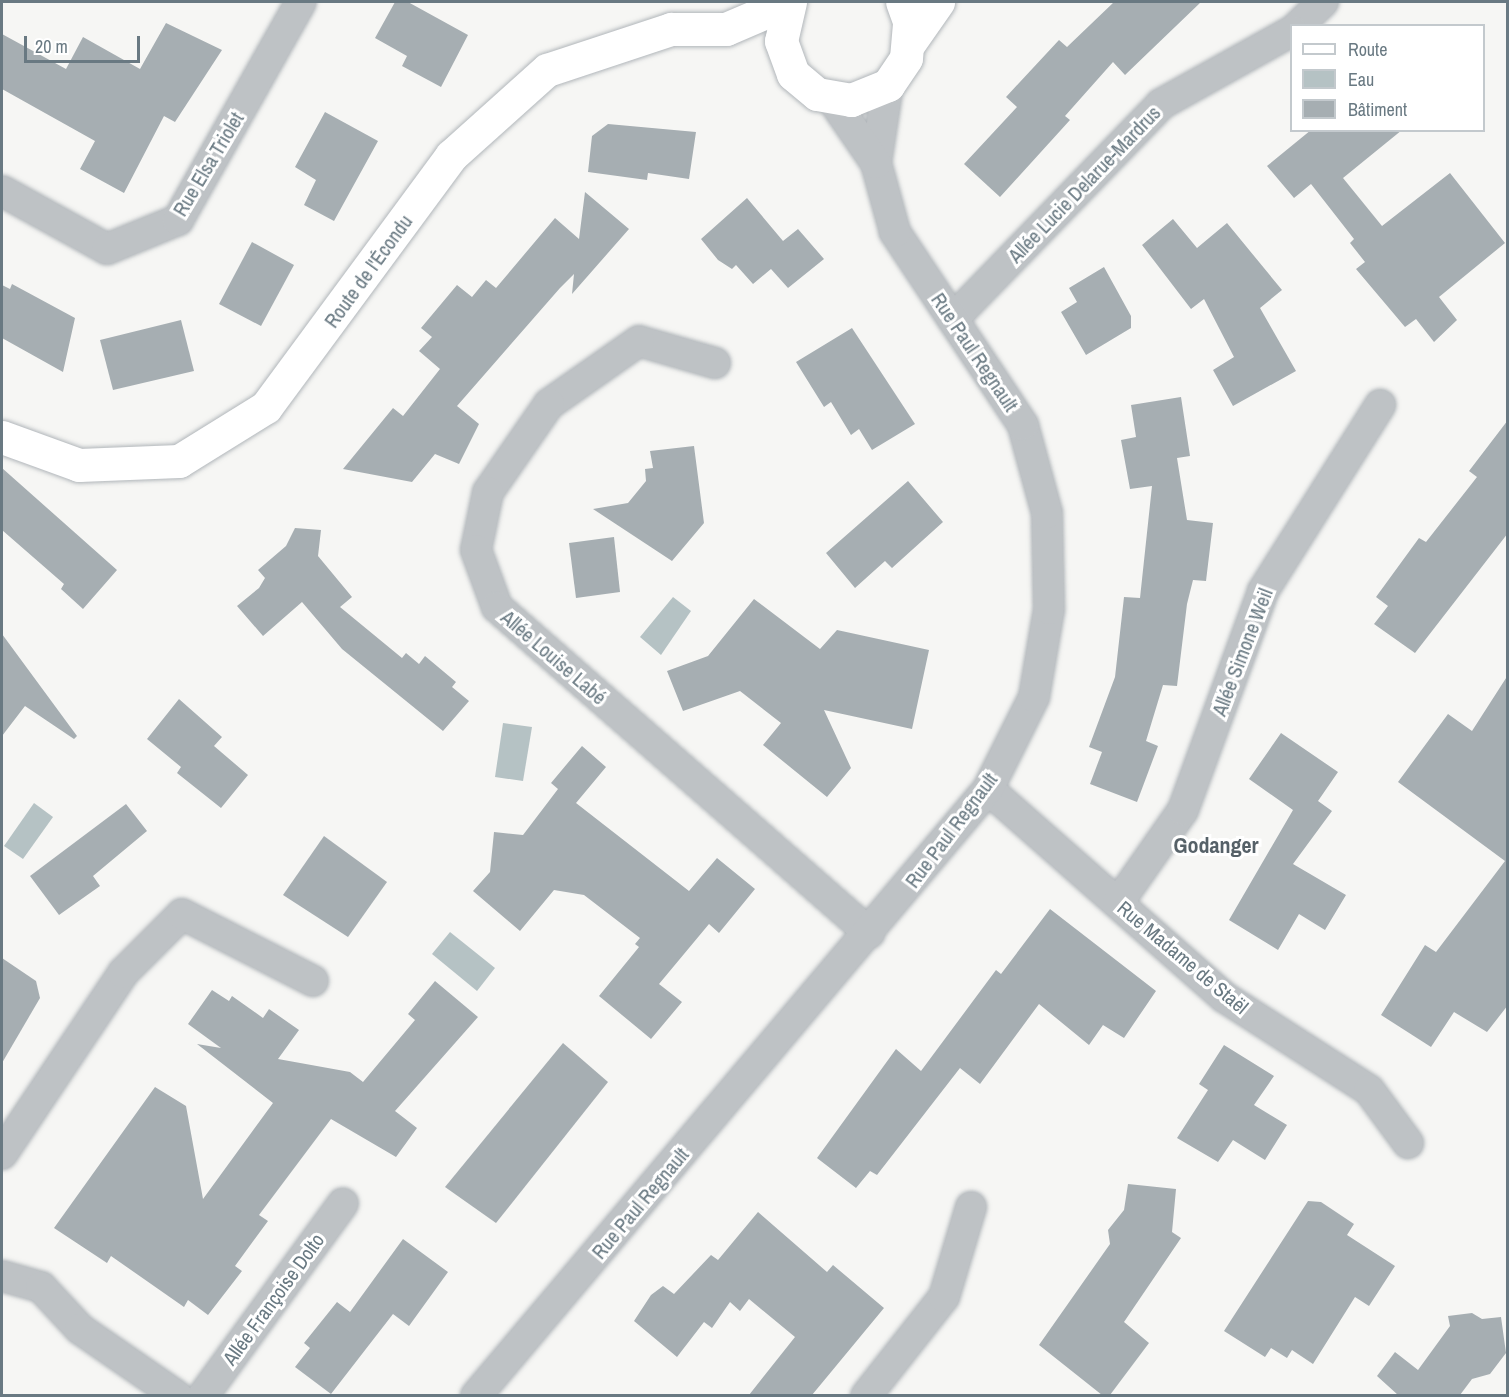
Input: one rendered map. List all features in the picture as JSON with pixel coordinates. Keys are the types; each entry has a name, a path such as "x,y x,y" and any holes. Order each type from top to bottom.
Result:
{"street":[{"name":"Rue Elsa Triolet","path":"2,191 107,249 178,220 301,2"},
{"name":"Route de l'Écondu","path":"2,437 79,465 179,461 266,408 451,156 547,70 671,29 726,29 790,2"},
{"name":"Route de l'Écondu","path":"790,2 781,41 785,60 803,85 832,99"},
{"path":"902,2 910,42"},
{"path":"832,99 871,96 888,85 910,42 938,2"},
{"path":"1300,24 1323,2"},
{"name":"Route de l'Écondu","path":"726,29 785,60"},
{"name":"Allée Lucie Delarue-Mardrus","path":"953,320 1161,104 1290,32"},
{"name":"Rue Paul Regnault","path":"876,163 888,85"},
{"name":"Rue Paul Regnault","path":"476,1395 870,933 988,789 1034,697 1049,609 1047,513 1023,425 895,232 876,163 832,99"},
{"name":"Allée Louise Labé","path":"715,363 639,341 549,404 488,492 476,550 497,607 870,933"},
{"name":"Allée Simone Weil","path":"1118,903 1183,810 1263,591 1380,405"},
{"name":"Rue Madame de Staël","path":"988,789 1224,997 1369,1090 1408,1143"},
{"path":"2,1154 123,973 182,914 313,981"},
{"name":"Allée Françoise Dolto","path":"203,1395 344,1203"},
{"path":"866,1395 944,1297 971,1207"},
{"path":"2,1276 41,1287 80,1329 177,1395"}],"water":[{"path":"673,597 691,611 661,655 640,637"},
{"path":"503,723 532,727 523,781 495,777"},
{"path":"34,803 53,817 23,859 4,846"},
{"path":"450,932 495,968 477,991 432,954"}],"building":[{"path":"395,2 408,2 468,35 441,87 402,66 407,56 375,38"},
{"path":"1114,2 1201,2 1125,75 1113,62 1065,116 1070,120 1000,197 964,164 1017,107 1006,97 1059,40 1067,47"},
{"path":"166,23 222,50 175,122 164,116 124,193 80,169 95,141 2,89 2,34 66,69 83,37 140,69"},
{"path":"325,112 378,141 334,221 304,205 316,180 295,167"},
{"path":"608,124 696,132 689,179 648,173 647,180 588,172 592,136"},
{"path":"1309,132 1400,132 1343,178 1382,226 1450,173 1505,243 1439,297 1457,320 1434,342 1416,319 1405,327 1356,269 1365,262 1350,243 1354,239 1311,184 1294,198 1267,166"},
{"path":"585,192 629,229 572,294 574,274 560,288 457,406 479,424 459,464 435,454 412,482 343,469 393,408 403,416 440,369 419,351 432,337 421,328 457,285 472,297 486,280 496,288 555,218 579,239"},
{"path":"747,198 783,241 798,229 824,259 788,288 771,269 753,284 736,265 732,269 718,260 701,239"},
{"path":"1173,219 1197,248 1227,223 1282,290 1260,308 1296,371 1233,406 1213,370 1234,357 1204,299 1191,309 1142,245"},
{"path":"252,242 294,265 261,326 219,304"},
{"path":"1104,267 1131,316 1131,328 1086,355 1061,312 1077,302 1069,288"},
{"path":"12,284 75,318 63,372 2,338 2,285 10,289"},
{"path":"181,320 194,371 113,390 100,340"},
{"path":"852,328 915,424 872,450 859,429 851,435 831,402 824,407 796,362"},
{"path":"1181,397 1190,456 1177,458 1187,520 1213,523 1206,581 1193,580 1187,604 1177,686 1163,685 1146,741 1158,746 1137,802 1090,784 1102,752 1089,747 1115,677 1124,597 1140,598 1152,486 1130,489 1121,440 1136,437 1131,405"},
{"path":"1508,420 1508,533 1415,653 1374,624 1388,606 1376,597 1419,538 1426,542 1477,477 1469,471"},
{"path":"694,446 704,523 672,561 593,509 628,503 646,481 645,469 653,468 650,451"},
{"path":"2,468 117,570 83,609 61,589 64,584 2,530"},
{"path":"908,481 943,522 892,568 885,561 855,588 826,553"},
{"path":"295,528 321,530 318,556 352,597 340,607 402,658 406,653 419,664 425,656 456,682 452,687 469,701 443,731 342,649 302,602 263,636 237,606 259,588 265,578 258,570 286,546"},
{"path":"614,537 620,592 576,598 569,543"},
{"path":"754,599 820,649 837,630 929,650 912,729 824,710 851,768 827,797 763,745 781,723 740,691 683,711 667,671 708,656"},
{"path":"2,634 77,736 74,739 25,706 2,736"},
{"path":"1508,675 1508,1005 1487,1032 1454,1012 1431,1047 1381,1015 1425,945 1436,952 1505,861 1398,782 1448,714 1472,731"},
{"path":"179,699 222,737 214,746 248,775 221,808 177,773 181,767 147,739"},
{"path":"1281,733 1338,772 1318,801 1332,811 1293,864 1346,895 1325,930 1299,914 1278,950 1229,920 1293,810 1249,779"},
{"path":"582,746 606,767 576,803 689,891 717,858 755,889 719,933 709,924 659,984 682,1002 651,1039 599,996 639,947 635,944 640,938 584,895 554,890 520,931 473,891 490,872 494,832 523,835 558,789 551,783"},
{"path":"126,804 147,831 93,876 100,886 59,915 30,876"},
{"path":"324,836 387,882 348,937 283,895"},
{"path":"1050,909 1156,991 1124,1038 1103,1025 1089,1045 1039,1004 980,1084 960,1068 877,1175 870,1171 856,1188 817,1158 896,1049 921,1071 996,970 1001,974"},
{"path":"2,958 36,981 40,998 2,1063"},
{"path":"435,981 478,1017 395,1111 417,1128 396,1157 331,1119 259,1215 268,1221 235,1266 242,1271 208,1315 188,1300 184,1307 111,1256 107,1263 54,1228 155,1087 186,1106 203,1199 273,1103 197,1044 221,1048 188,1024 212,990 229,1001 232,996 263,1018 269,1009 299,1030 278,1059 350,1072 363,1082 415,1020 408,1014"},
{"path":"563,1043 608,1082 496,1223 445,1187"},
{"path":"1224,1045 1274,1076 1254,1105 1287,1125 1265,1160 1233,1140 1218,1162 1177,1138 1208,1090 1199,1084"},
{"path":"1128,1184 1176,1189 1172,1232 1181,1238 1124,1322 1149,1343 1110,1395 1102,1395 1039,1345 1110,1244 1108,1230 1124,1210"},
{"path":"1308,1201 1321,1202 1354,1224 1347,1235 1395,1266 1369,1306 1355,1297 1313,1364 1292,1350 1287,1358 1271,1348 1265,1357 1224,1331"},
{"path":"758,1212 827,1272 833,1265 884,1308 812,1395 749,1395 795,1337 749,1299 740,1311 730,1302 712,1328 704,1322 677,1357 634,1321 651,1295 663,1286 674,1294 711,1255 718,1260"},
{"path":"403,1239 448,1272 409,1326 393,1314 331,1394 295,1367 310,1348 304,1343 337,1302 350,1312"},
{"path":"1472,1313 1482,1319 1501,1317 1506,1353 1490,1374 1472,1379 1460,1395 1398,1395 1377,1376 1395,1352 1418,1370 1450,1326 1448,1316"}],"district":[{"name":"Godanger","path":"1216,846"}]}
